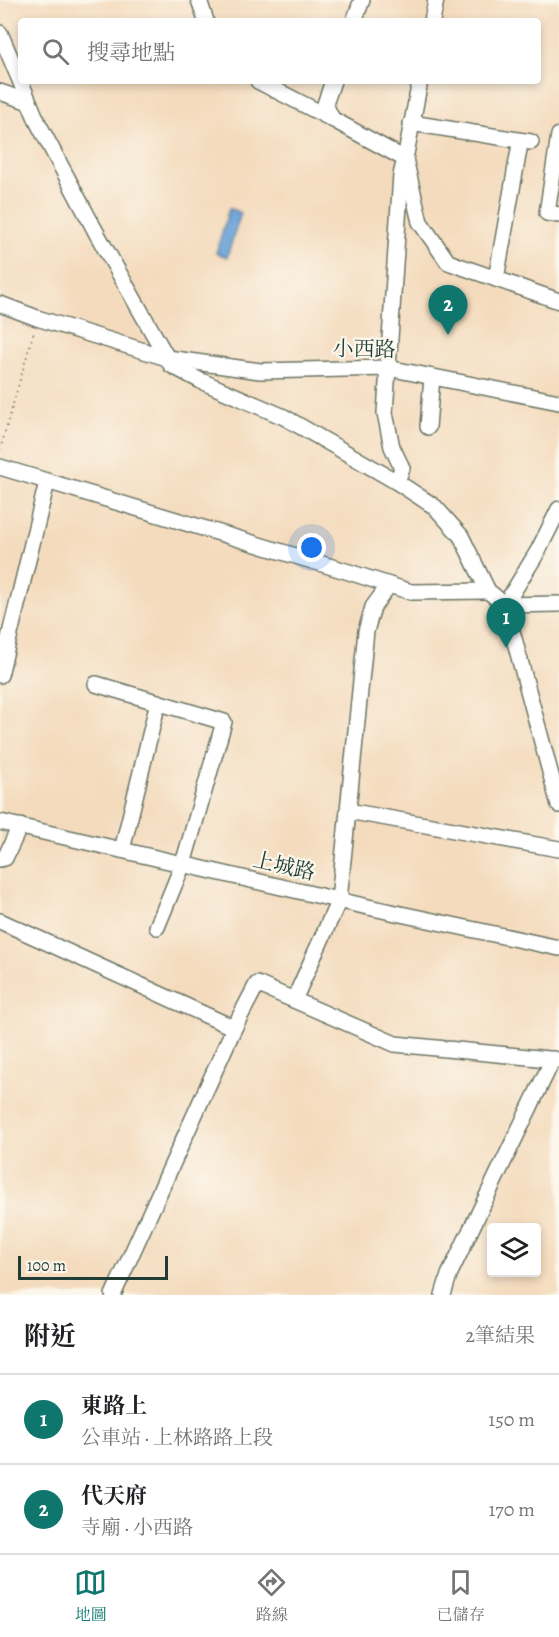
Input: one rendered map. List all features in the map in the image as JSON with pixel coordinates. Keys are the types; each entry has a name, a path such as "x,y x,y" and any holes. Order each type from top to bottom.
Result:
{"street":[{"path":"199,0 205,18"},
{"path":"355,18 362,0"},
{"path":"433,18 436,0"},
{"path":"0,33 18,74"},
{"path":"22,84 38,123 171,365 201,381 284,417 397,482 435,507 462,536 488,591 505,605 559,805"},
{"path":"264,84 405,159 420,222 447,262 559,301"},
{"path":"332,84 325,104 332,119"},
{"path":"397,482 402,468 392,447 385,413 400,175 419,84"},
{"path":"0,92 30,102"},
{"path":"411,123 525,143 496,279"},
{"path":"559,135 547,213 559,215"},
{"path":"0,304 37,318 167,358"},
{"name":"小西路","path":"167,358 260,371 388,368 559,402"},
{"path":"428,427 432,377"},
{"path":"0,467 411,592 488,591"},
{"path":"0,675 47,482"},
{"path":"505,605 559,509"},
{"path":"294,1000 339,900 366,631 373,608 389,585"},
{"path":"505,605 559,604"},
{"path":"96,684 224,722 183,864 157,927"},
{"path":"122,849 158,702"},
{"path":"348,811 559,849"},
{"name":"上城路","path":"0,822 559,948"},
{"path":"0,860 5,858 20,826"},
{"path":"0,921 234,1028"},
{"path":"113,1295 234,1028 257,984 394,1044 556,1059 449,1275 443,1295"}],"path":[{"path":"0,450 37,318"}],"water":[{"path":"229,208 241,213 227,257 216,253"}],"place":[{"name":"代天府","path":"448,335"},
{"name":"東路上","path":"506,648"}]}
